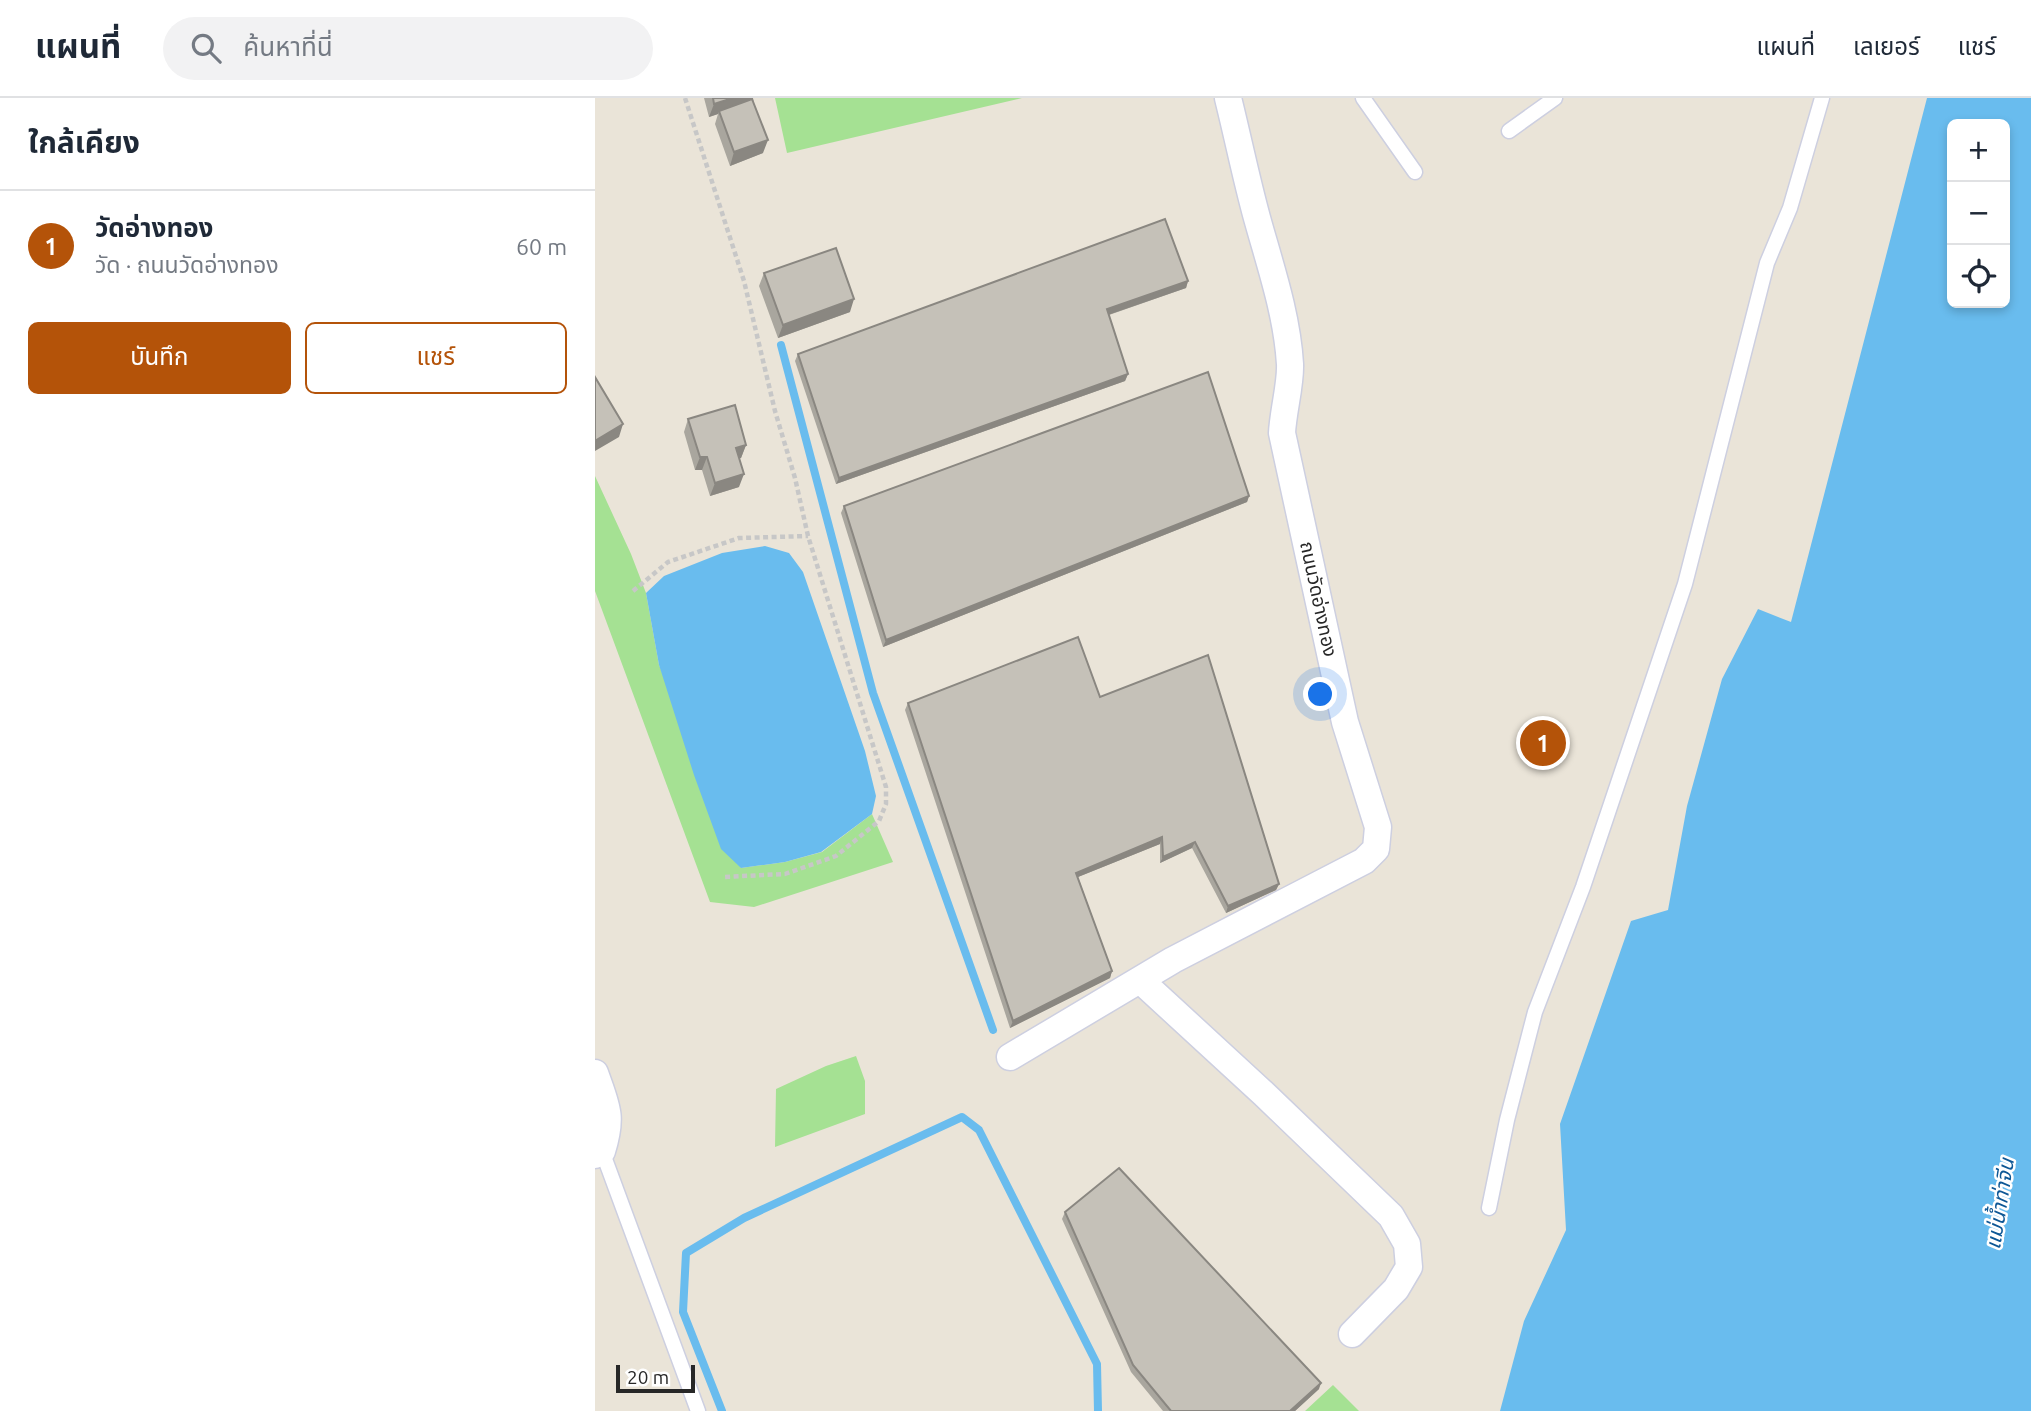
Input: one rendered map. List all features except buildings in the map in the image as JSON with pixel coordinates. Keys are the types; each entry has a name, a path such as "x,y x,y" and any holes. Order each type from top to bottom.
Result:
{"street":[{"name":"ถนนวัดอ่างทอง","path":"1010,1057 1173,960 1364,861 1376,849 1378,827 1345,722 1282,433 1290,368 1288,346 1278,295 1255,213 1228,98"},
{"path":"1140,980 1391,1216 1406,1244 1409,1267 1396,1289 1352,1334"},
{"path":"595,1073 609,1113 608,1130 598,1153"}],"lane":[{"path":"1363,98 1415,172"},
{"path":"1509,131 1555,98"},
{"path":"1489,1208 1507,1120 1535,1012 1583,887 1685,584 1767,262 1790,208 1822,98"},
{"path":"598,1153 698,1411"}],"path":[{"path":"685,98 744,281 808,536 886,787 886,804 879,821 837,856 785,874 723,877"},
{"path":"633,591 668,562 739,538 808,536"}],"green space":[{"path":"775,98 1022,98 787,153"},
{"path":"595,476 646,593 659,665 741,868 785,862 822,852 872,814 893,862 754,907 710,902 595,591"},
{"path":"856,1056 865,1081 865,1114 775,1147 776,1089 826,1066"},
{"path":"1333,1385 1359,1411 1305,1411"}],"water":[{"name":"แม่น้ำท่าจีน","path":"1927,98 2031,98 2031,1411 1500,1411 1524,1321 1566,1230 1560,1124 1631,921 1668,910 1687,806 1722,679 1758,609 1791,622"},
{"path":"765,546 789,553 803,572 865,751 876,796 872,814 821,852 785,862 741,868 721,849 694,775 659,665 646,593 664,576 722,553"}],"waterway":[{"path":"781,345 873,693 993,1030"},
{"path":"722,1411 683,1312 686,1253 744,1218 962,1117 979,1130 1097,1364 1098,1411"}],"place":[{"name":"วัดอ่างทอง","path":"1543,743"}]}
